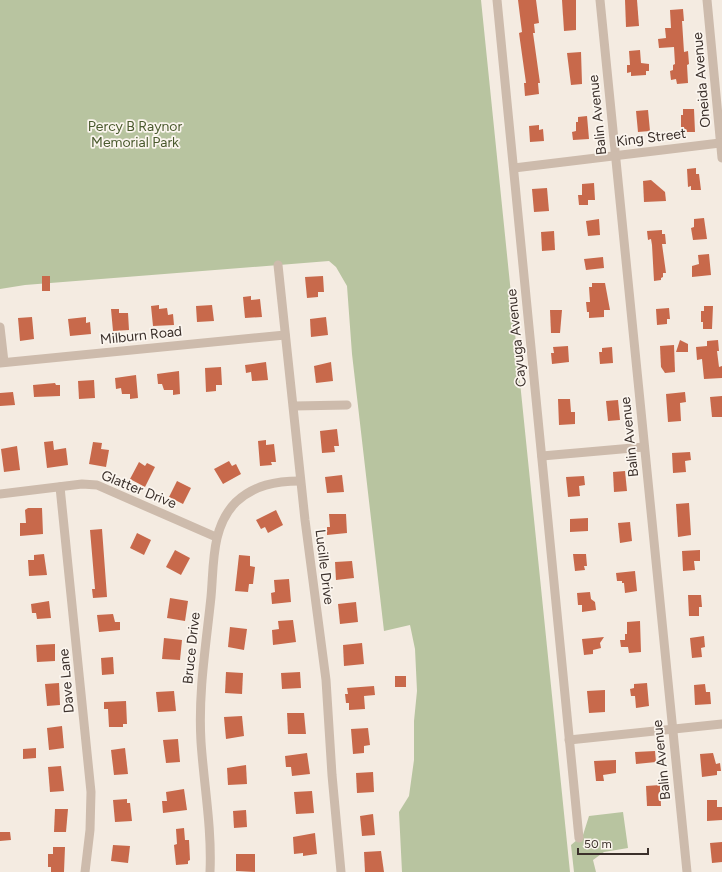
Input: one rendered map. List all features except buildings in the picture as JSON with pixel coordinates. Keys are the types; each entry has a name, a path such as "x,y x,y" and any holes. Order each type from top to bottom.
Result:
{"street":[{"name":"Cayuga Avenue","path":"497,0 570,740"},
{"name":"Balin Avenue","path":"600,0 687,872"},
{"name":"Oneida Avenue","path":"707,0 722,158"},
{"name":"King Street","path":"514,168 720,143"},
{"name":"Lucille Drive","path":"278,265 294,406 300,481 326,680 332,776 341,872"},
{"path":"0,328 2,362"},
{"name":"Milburn Road","path":"2,362 285,335"},
{"path":"294,406 347,405"},
{"path":"542,456 644,447"},
{"name":"Bruce Drive","path":"210,872 212,843 201,742 200,716 204,645 216,537 235,503 246,494 261,486 273,483 300,481"},
{"name":"Glatter Drive","path":"0,494 82,484 97,485 216,537"},
{"name":"Dave Lane","path":"60,487 91,792 90,830 85,872"},
{"path":"579,838 570,740 722,724"}],"green space":[{"name":"Percy B Raynor Memorial Park","path":"0,0 481,0 570,872 402,872 399,812 409,796 414,760 414,721 417,691 415,649 410,625 384,631 352,354 347,286 336,267 329,261 25,285 0,289"},
{"path":"623,812 628,848 604,852 593,860 596,872 574,872 571,845 583,835 589,816"}]}
